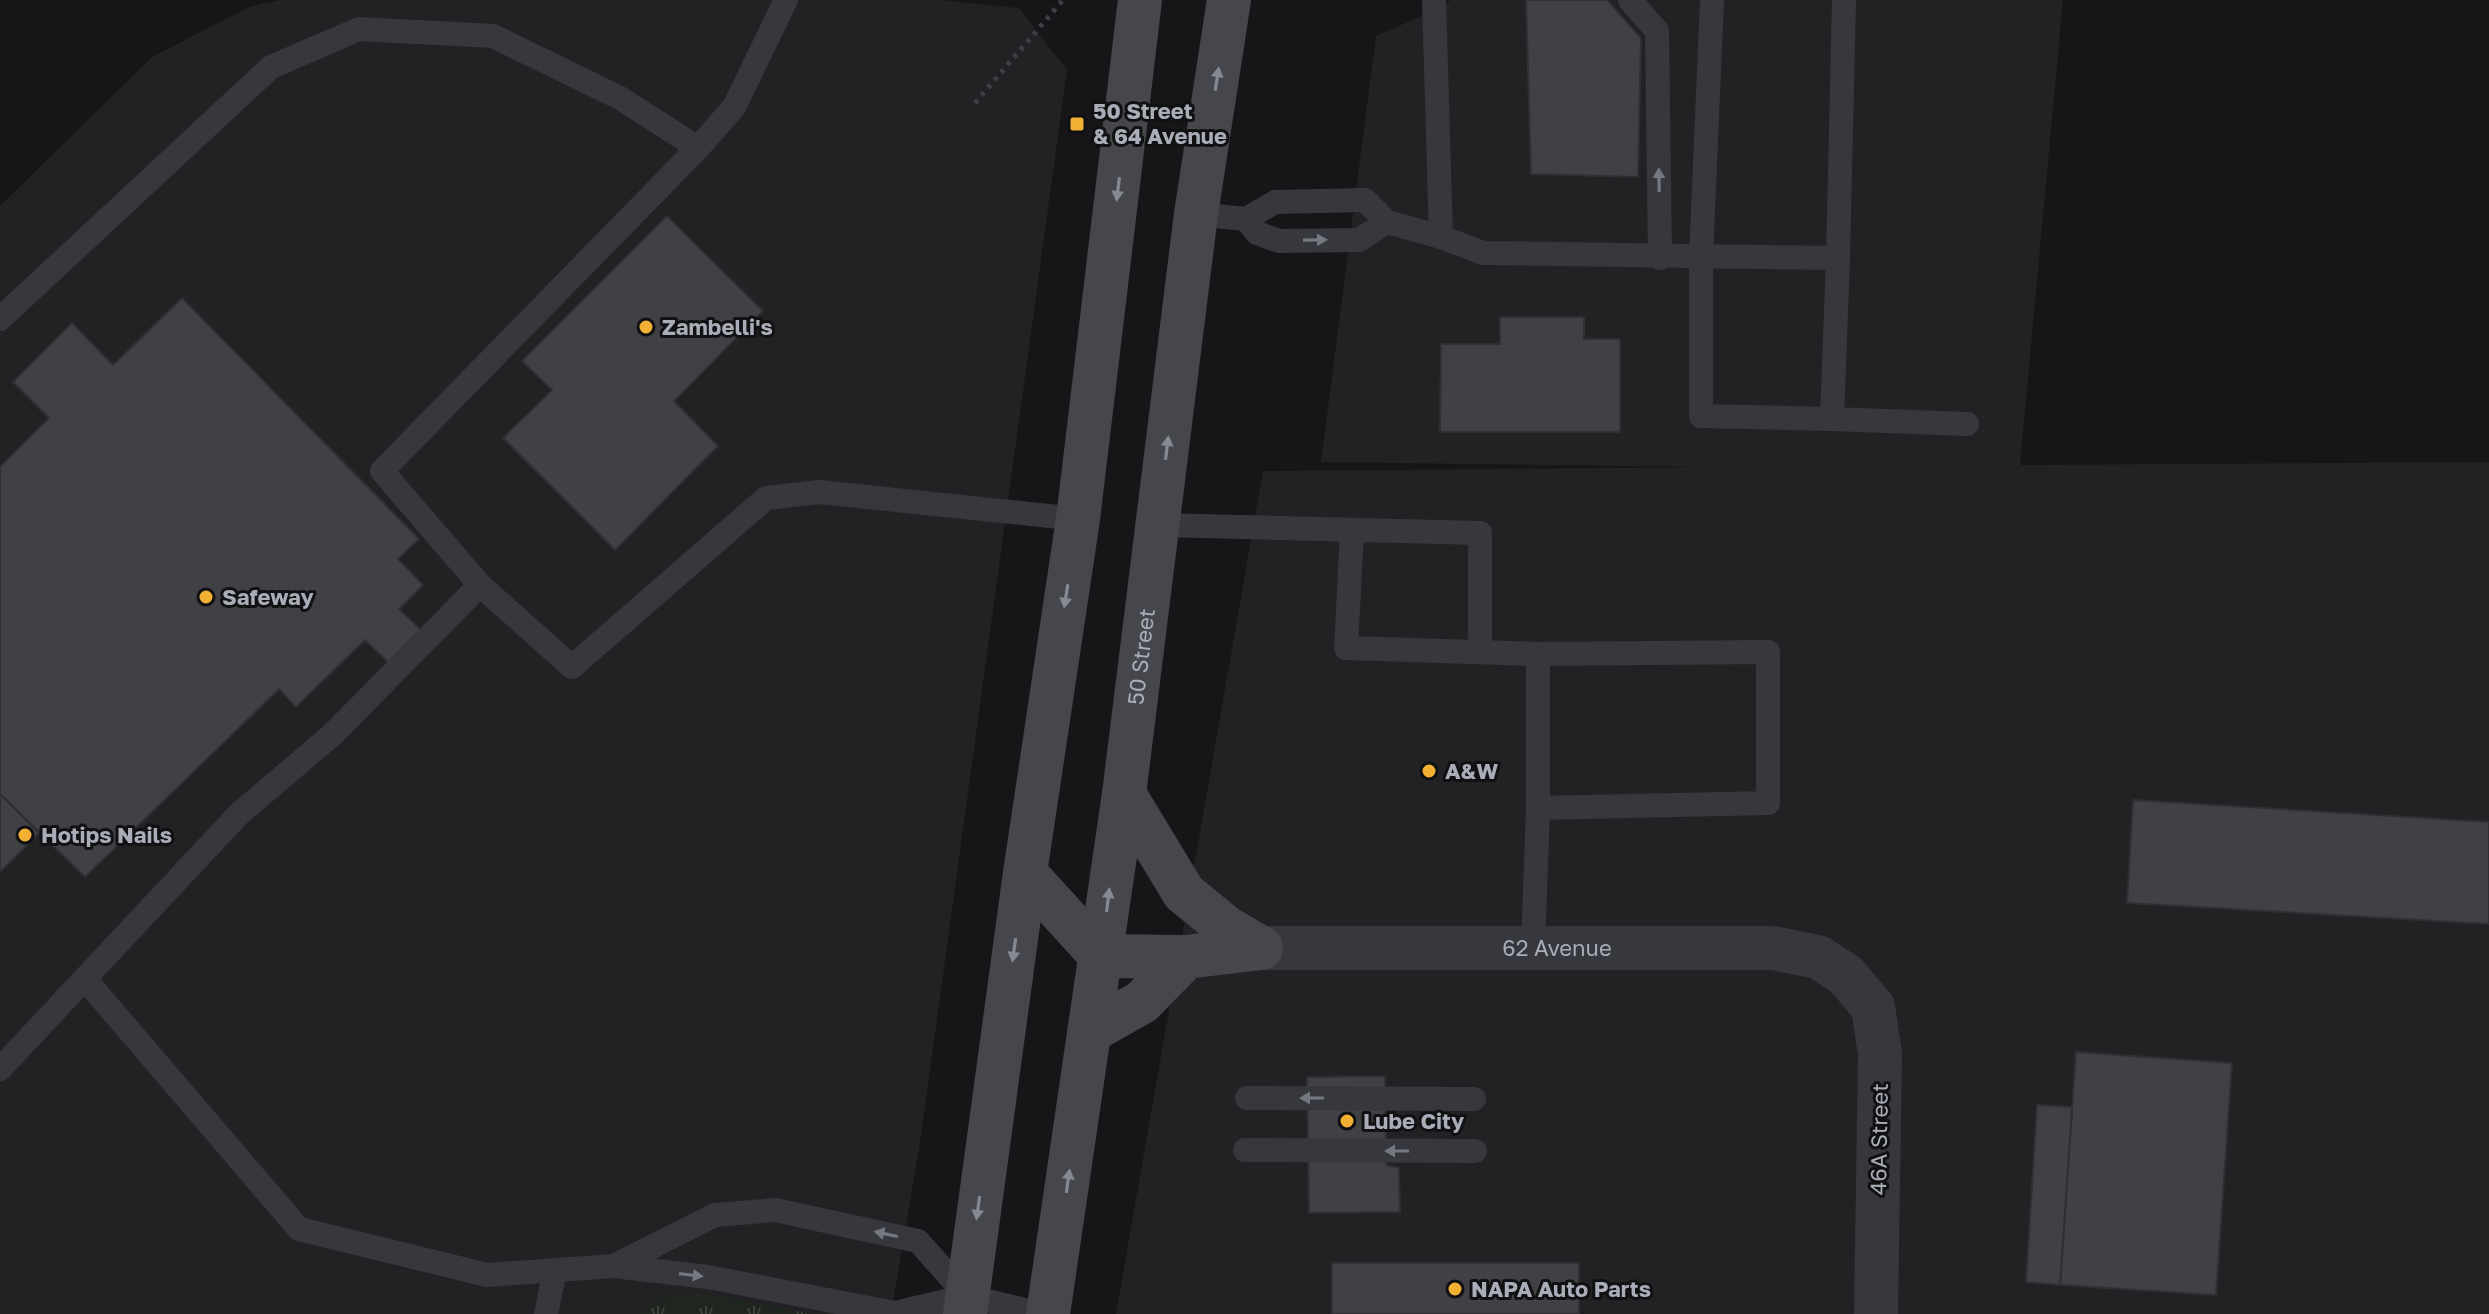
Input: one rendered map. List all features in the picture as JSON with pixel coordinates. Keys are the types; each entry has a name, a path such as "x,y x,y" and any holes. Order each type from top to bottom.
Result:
{"main road":[{"path":"966,1305 1025,873 1078,519 1140,0"},
{"name":"50 Street","path":"1048,1314 1124,794 1196,214 1229,0"},
{"path":"1124,794 1184,893 1227,928 1261,948"},
{"path":"1025,873 1101,956 1186,957 1261,948"},
{"path":"1089,1032 1142,1002 1186,957"}],"street":[{"name":"62 Avenue","path":"1261,948 1773,948 1818,957 1846,975"},
{"name":"46A Street","path":"1846,975 1873,1007 1880,1054 1876,1314"}],"lane":[{"path":"786,0 734,107 698,148 382,471 480,585 572,667 766,498 819,492 1078,519"},
{"path":"1434,0 1441,237"},
{"path":"1630,0 1657,31 1660,258"},
{"path":"1712,0 1701,258 1701,416 1967,424"},
{"path":"1832,419 1844,0"},
{"path":"0,319 271,67 359,29 493,36 620,98 698,148"},
{"path":"1196,214 1246,219 1275,202 1365,200 1387,222 1483,253 1660,258 1838,258"},
{"path":"1246,219 1257,233 1279,241 1359,240 1387,222"},
{"path":"1158,525 1480,533 1480,651"},
{"path":"1352,530 1346,648 1538,654 1768,652 1768,803 1538,808"},
{"path":"0,1069 239,814 333,734 480,585"},
{"path":"1533,948 1538,808 1538,654"},
{"path":"85,979 299,1229 487,1275 614,1266 708,1277 895,1313 966,1305 1041,1314"},
{"path":"1247,1098 1474,1099"},
{"path":"1245,1150 1475,1151"},
{"path":"614,1266 715,1215 775,1210 918,1241 966,1305"},
{"path":"546,1314 555,1270"}],"path":[{"path":"975,103 1063,0"}],"shaded area":[{"path":"279,0 940,0 1019,8 1067,70 920,1143 891,1314 0,1314 0,206 152,57 249,7"},
{"path":"1451,0 2063,0 2020,465 2489,462 2489,1314 1116,1314 1263,471 1707,467 1321,462 1376,36"}],"green space":[{"path":"705,1293 811,1314 641,1314 659,1299"}],"building":[{"path":"1526,0 1607,0 1641,38 1638,177 1531,174"},
{"path":"667,216 763,311 674,401 718,446 615,550 503,438 552,390 522,361"},
{"name":"Safeway","path":"182,298 419,539 398,559 423,585 399,609 422,631 389,663 365,640 296,707 279,689 85,877 0,794 0,467 49,418 13,382 72,323 113,365"},
{"path":"1500,317 1584,317 1584,339 1620,339 1620,432 1440,432 1441,344 1500,344"},
{"path":"0,794 39,833 0,872"},
{"path":"2133,800 2489,822 2489,924 2127,903"},
{"path":"2076,1052 2232,1063 2216,1295 2060,1285"},
{"name":"Lube City","path":"1385,1076 1386,1165 1399,1168 1400,1212 1309,1213 1307,1077"},
{"path":"2037,1105 2072,1107 2060,1285 2026,1282"},
{"name":"NAPA Auto Parts","path":"1332,1263 1579,1263 1579,1314 1332,1314"}],"place":[{"name":"50 Street & 64 Avenue","path":"1077,124"},
{"name":"Zambelli's","path":"646,327"},
{"name":"Safeway","path":"206,597"},
{"name":"A&W","path":"1429,771"},
{"name":"Hotips Nails","path":"25,835"},
{"name":"Lube City","path":"1347,1121"},
{"name":"NAPA Auto Parts","path":"1455,1289"}]}
